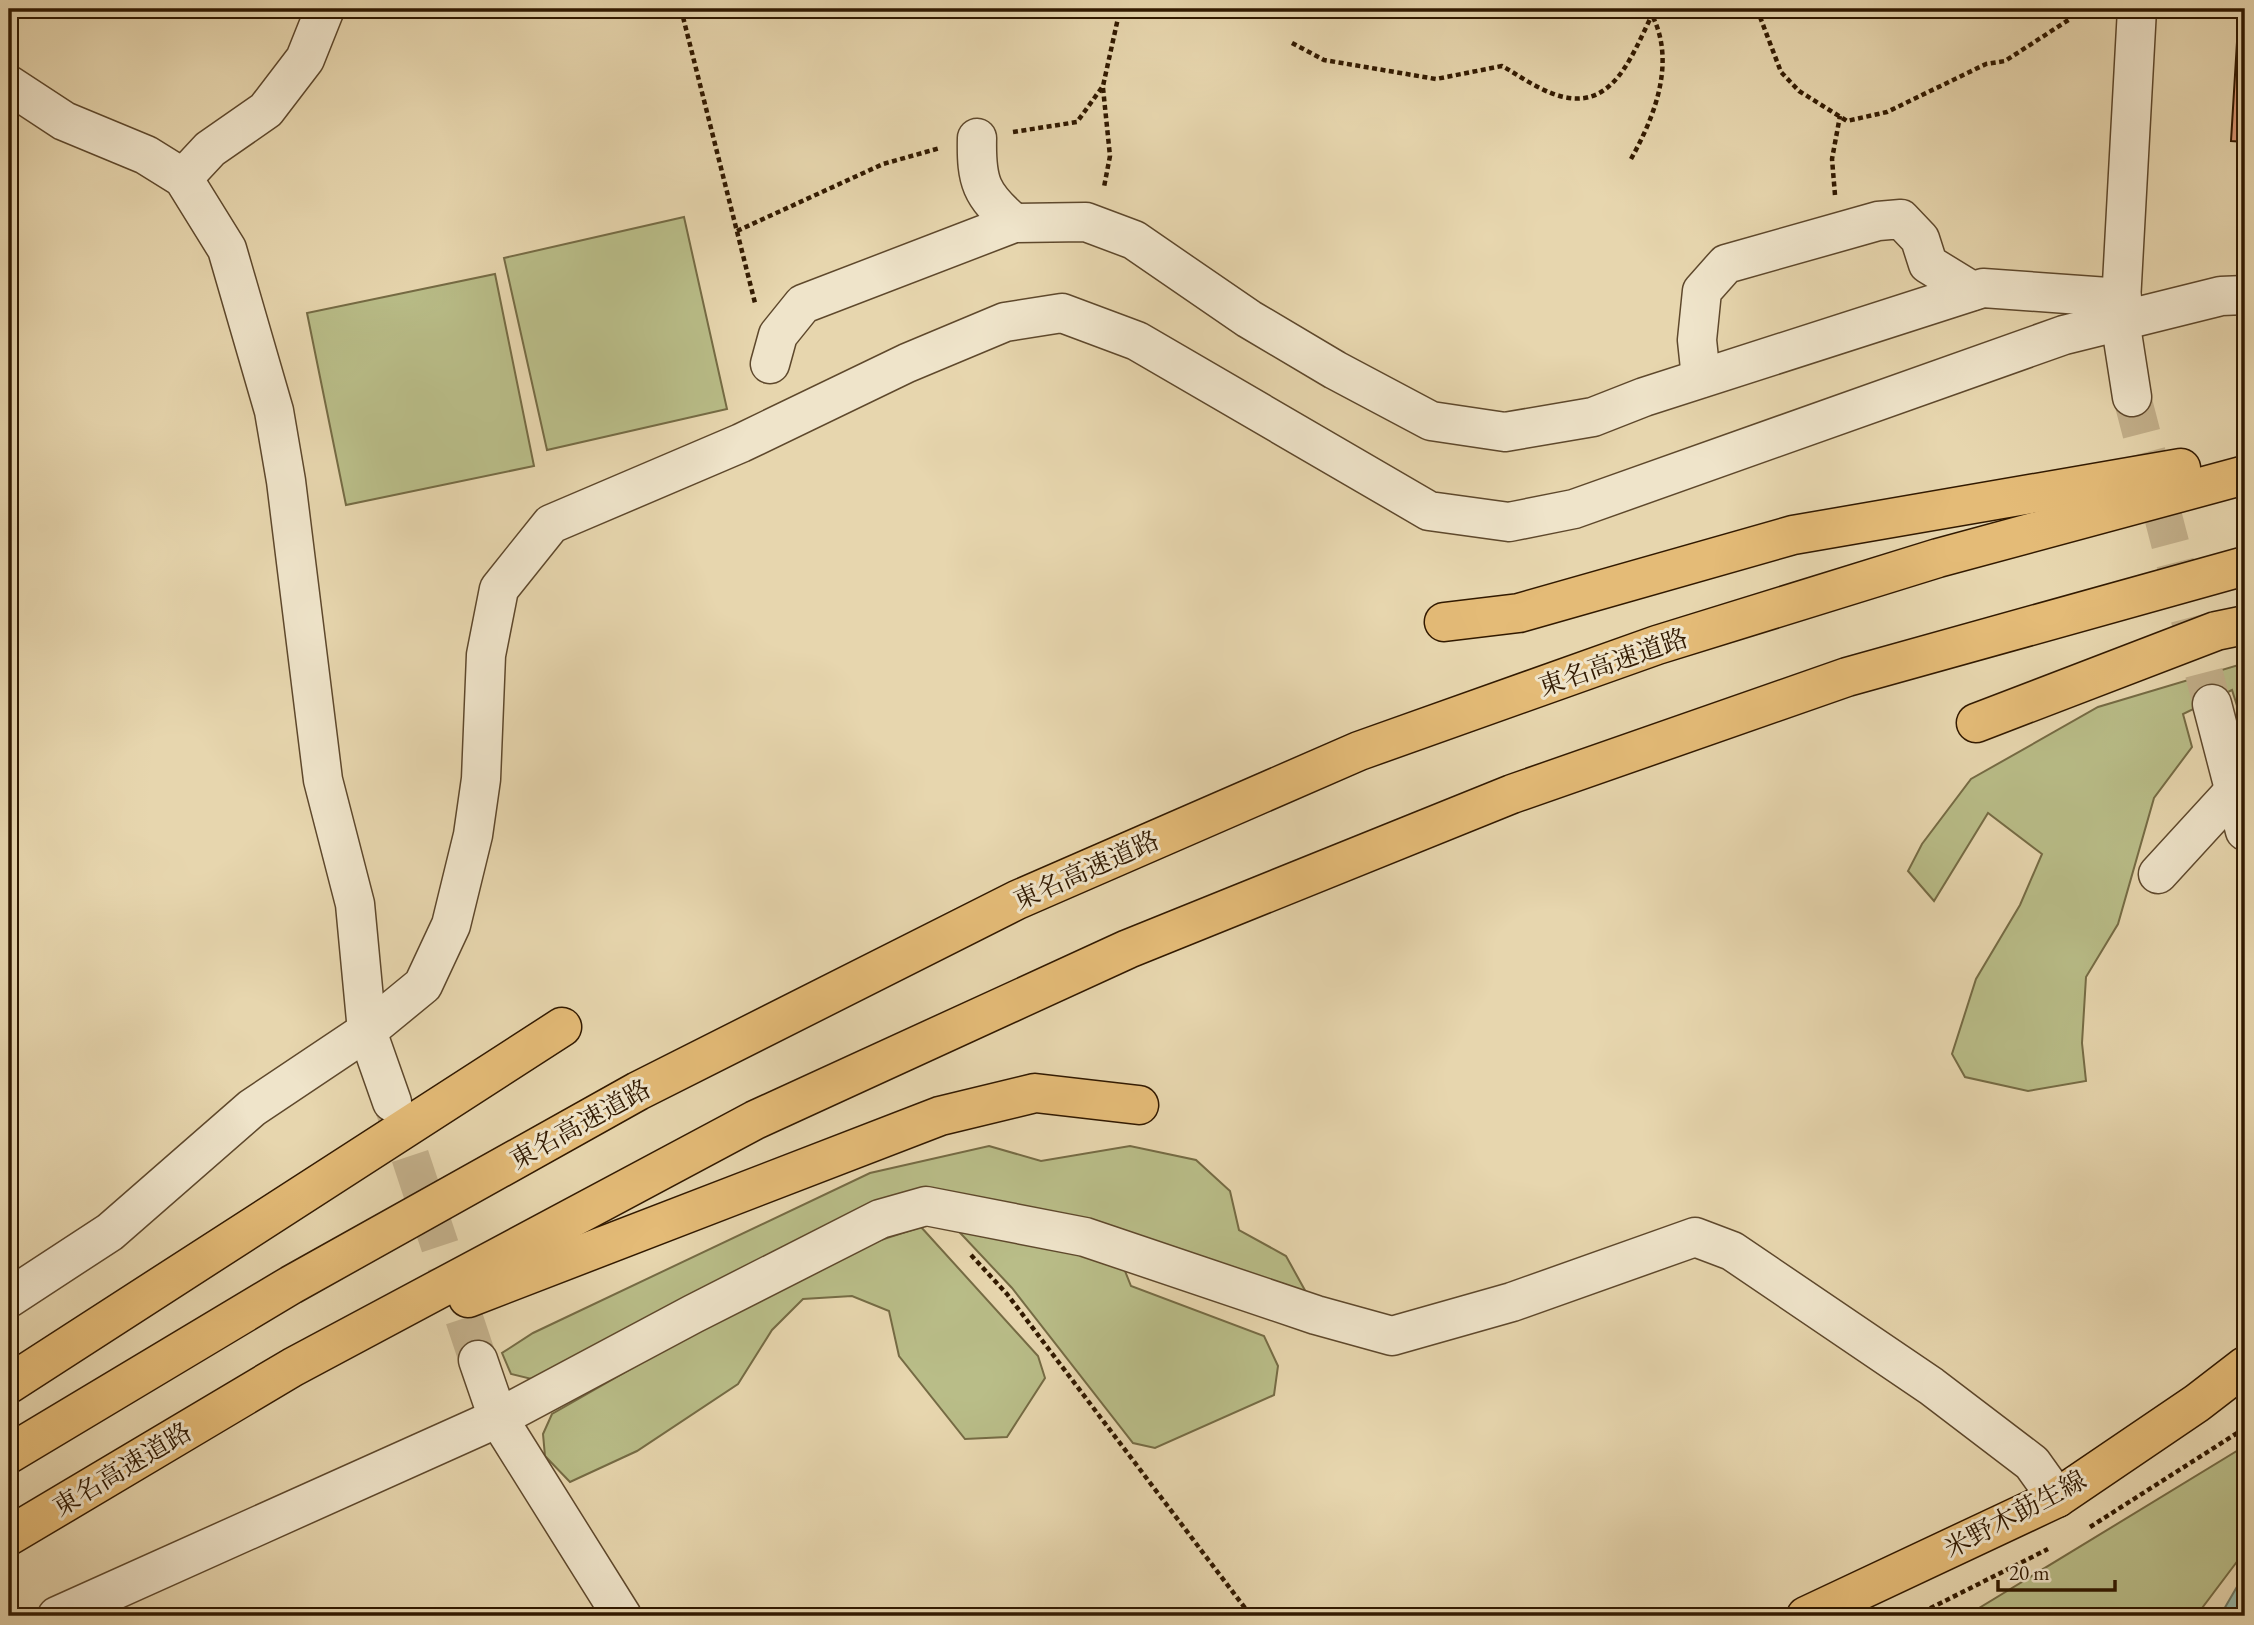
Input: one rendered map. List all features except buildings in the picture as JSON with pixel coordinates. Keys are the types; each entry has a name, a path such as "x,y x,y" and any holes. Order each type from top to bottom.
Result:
{"main road":[{"path":"1444,622 1519,613 1793,535 2245,457"},
{"name":"東名高速道路","path":"9,1454 292,1285 638,1091 1017,900 1359,751 1657,645 1938,558 2245,475"},
{"name":"東名高速道路","path":"9,1536 293,1367 755,1120 1128,949 1512,794 1847,677 2245,566"},
{"path":"1976,723 2216,631 2245,625"},
{"path":"9,1384 562,1027"},
{"path":"293,1367 646,1226 940,1116 1035,1093 1139,1105"},
{"name":"米野木莇生線","path":"1806,1616 2057,1497 2197,1403 2245,1366"}],"street":[{"path":"183,178 210,149 266,110 305,59 325,9"},
{"path":"2132,397 2121,309 2137,9"},
{"path":"9,85 64,121 146,155 183,178 227,249 274,411 286,481 323,780 355,904 367,1031 392,1102"},
{"path":"977,138 976,166 988,201 1014,223"},
{"path":"1701,378 1697,340 1702,291 1726,264 1845,229 1901,219 1920,239 1928,264 1972,291"},
{"path":"770,364 778,335 803,304 1014,223 1086,222 1134,240 1249,318 1335,370 1431,421 1505,432 1593,417 1701,378 1983,288 2121,309 2245,295"},
{"path":"9,1298 110,1232 252,1108 367,1031 423,985 451,925 473,835 481,779 486,655 499,589 551,524 741,443 907,363 1005,322 1062,313 1137,341 1429,511 1509,522 1574,509 2064,335 2121,309"},
{"path":"2212,704 2240,790 2245,831"},
{"path":"2158,874 2240,790"},
{"path":"57,1616 498,1419 693,1314 880,1219 926,1206 1084,1237 1316,1315 1392,1336 1512,1302 1695,1237 1732,1251 1931,1386 2032,1464 2057,1497"},
{"path":"478,1360 498,1419 622,1616"}],"path":[{"path":"681,9 770,364"},
{"path":"1292,43 1324,60 1436,79 1502,66 1542,89 1579,99 1605,92 1624,72 1656,9"},
{"path":"1758,9 1781,72 1799,91 1847,121 1887,112 1986,64 2005,61 2070,19 2076,9"},
{"path":"1631,159 1644,136 1658,94 1664,61 1660,30 1652,15"},
{"path":"1097,225 1110,156 1102,86"},
{"path":"1840,116 1832,159 1834,193 1845,229"},
{"path":"926,1206 1007,1294 1251,1616"}],"green space":[{"path":"684,217 727,409 547,450 504,258"},
{"path":"495,274 534,466 346,505 307,313"},
{"path":"2245,663 2245,731 2232,690 2183,714 2192,747 2154,798 2118,924 2086,977 2082,1043 2086,1081 2028,1091 1965,1077 1952,1054 1976,979 2020,905 2042,854 1988,813 1934,901 1908,871 1922,844 1971,779 2098,707"},
{"path":"989,1146 1041,1161 1130,1146 1196,1160 1230,1191 1239,1230 1286,1256 1307,1294 939,1191 548,1383 511,1374 502,1353 533,1333 870,1173"},
{"path":"949,1221 1123,1266 1131,1286 1264,1336 1278,1366 1274,1395 1155,1448 1133,1443 1012,1288"},
{"path":"921,1227 1038,1356 1045,1378 1007,1437 965,1439 899,1356 889,1311 852,1296 803,1299 772,1330 738,1384 637,1451 570,1482 545,1456 543,1434 552,1414 825,1258"},
{"path":"2245,1446 2245,1551 2196,1616 1966,1616"}],"shaded area":[{"path":"2245,1573 2245,1616 2220,1616"}],"tunnel":[{"path":"2132,397 2212,704"},
{"path":"392,1102 478,1360"}]}
